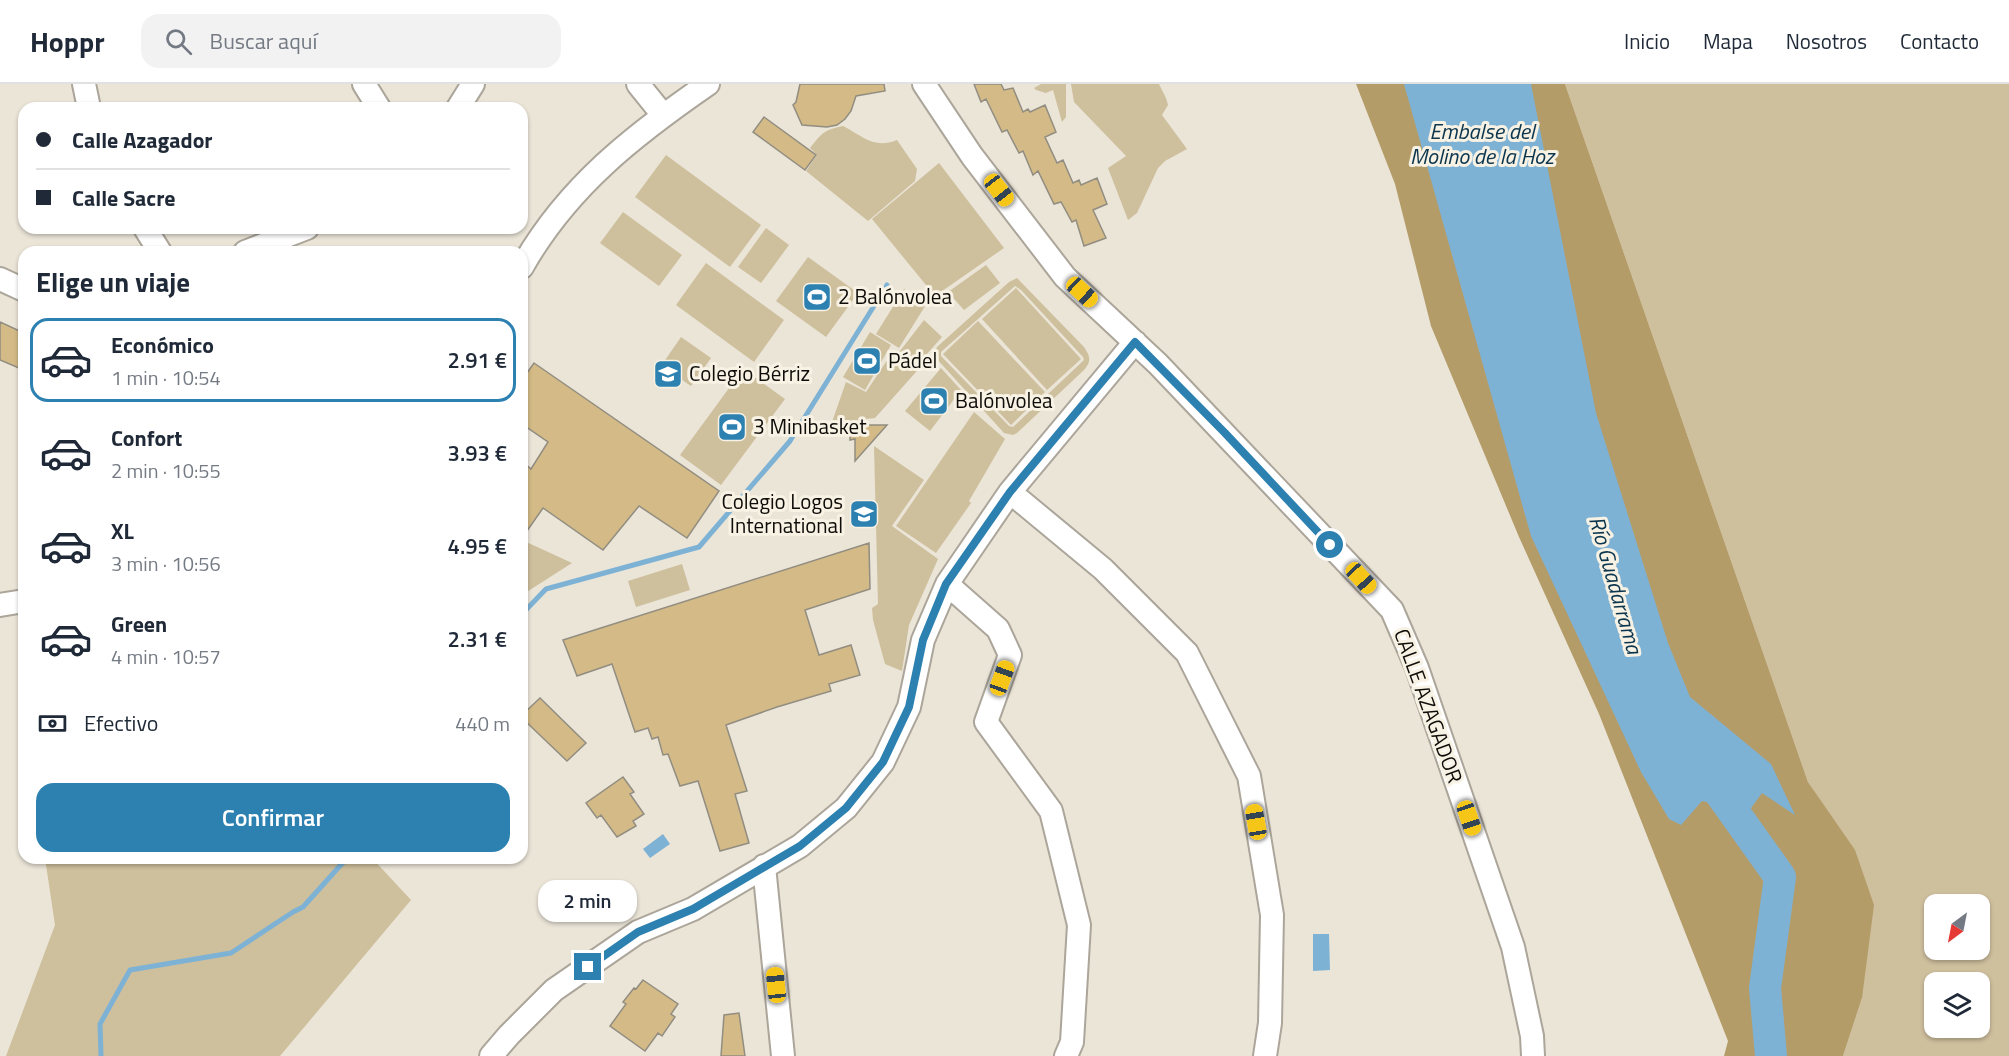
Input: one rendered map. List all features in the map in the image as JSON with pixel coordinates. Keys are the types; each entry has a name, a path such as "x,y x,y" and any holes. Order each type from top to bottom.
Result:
{"street":[{"path":"84,84 87,102"},
{"path":"364,84 375,102"},
{"path":"462,102 473,84"},
{"path":"638,84 663,115"},
{"path":"528,257 564,207 595,171 628,141 708,84"},
{"name":"CALLE AZAGADOR","path":"924,84 972,156 1065,277 1135,342 1254,463 1392,610 1418,668 1513,947 1532,1036 1533,1056"},
{"path":"260,246 292,234"},
{"path":"0,279 18,287"},
{"path":"491,1056 554,990 591,964 638,932 693,909 800,846 846,808 883,762 909,707 923,640 946,584 1010,492 1135,342"},
{"path":"1010,492 1103,569 1187,653 1249,776 1272,915 1270,1023 1265,1056"},
{"path":"946,584 998,629 1010,655 986,722 1051,811 1078,925 1072,1041 1066,1056"},
{"path":"0,605 18,603"},
{"path":"764,866 783,1056"}],"shaded area":[{"path":"1041,84 1066,84 1066,117 1062,122 1053,90 1046,93 1034,88"},
{"path":"1071,84 1159,84 1166,98 1168,105 1162,115 1187,149 1165,161 1158,168 1137,213 1128,220 1108,168 1126,156 1074,102"},
{"path":"1356,84 1565,84 1808,782 1855,850 1874,905 1862,998 1843,1056 1724,1056 1728,1041 1599,714 1519,537 1431,326 1395,184"},
{"path":"1565,84 2009,84 2009,1056 1843,1056 1862,998 1829,814 1808,782"},
{"path":"843,126 875,142 897,140 917,169 915,181 868,221 806,171 817,155 810,148 814,143 827,131"},
{"path":"666,155 761,225 730,267 635,197"},
{"path":"939,163 1004,248 935,296 872,219"},
{"path":"623,212 682,255 659,286 600,243"},
{"path":"766,228 789,245 761,283 738,267"},
{"name":"2 Balónvolea","path":"808,257 858,293 826,337 776,301"},
{"path":"706,263 784,320 754,362 676,305"},
{"path":"986,265 1000,283 964,310 948,292"},
{"path":"1017,278 1084,347 1089,359 1084,370 1013,435 1004,433 934,353 937,347 1009,282","holes":["1015,286 1084,360 1013,427 1009,426 941,356 941,352"]},
{"path":"1016,288 1081,359 1047,390 982,319"},
{"path":"904,289 927,303 899,348 876,334"},
{"path":"924,320 942,337 926,355 924,363 875,418 832,422 846,382 866,392 894,350 900,351"},
{"path":"978,321 1045,392 1011,425 943,354"},
{"name":"Pádel","path":"870,332 891,345 865,390 843,377"},
{"path":"681,337 711,358 691,386 661,366"},
{"name":"Balónvolea","path":"941,368 961,390 930,431 905,411"},
{"name":"3 Minibasket","path":"743,369 785,399 721,485 680,455"},
{"path":"974,412 1005,439 969,501 971,503 936,553 896,526"},
{"path":"874,446 924,480 892,526 938,559 909,625 902,671 885,664 873,620 872,608 878,604"},
{"path":"528,543 572,563 528,591"},
{"path":"682,564 690,590 636,607 628,581"},
{"path":"46,864 378,864 411,900 280,1056 6,1056 55,925"}],"water":[{"name":"Embalse del Molino de la Hoz","path":"1404,84 1531,84 1596,413 1668,643 1690,697 1771,764 1795,815 1762,793 1746,815 1734,809 1702,801 1681,825 1669,819 1641,772 1531,536"},
{"path":"663,834 670,844 650,858 643,849"},
{"path":"1313,934 1329,934 1330,970 1313,971"}],"building":[{"path":"800,84 884,84 885,91 856,96 851,111 837,125 827,127 802,125 793,105 796,102"},
{"path":"974,84 1001,84 1004,90 1013,88 1023,112 1028,109 1030,112 1045,105 1056,132 1045,137 1057,163 1063,160 1073,183 1079,180 1081,185 1097,178 1107,204 1093,210 1106,238 1084,246 1076,220 1072,222 1061,202 1054,204 1038,171 1033,175 1023,151 1019,153 1007,130 1002,132 986,99 981,102"},
{"path":"764,117 816,155 805,170 753,132"},
{"path":"0,322 18,330 18,368 0,360"},
{"path":"534,363 719,491 687,538 639,506 603,550 543,508 528,529 528,466 531,469 548,442 528,428 528,372"},
{"path":"850,425 887,425 855,461 855,439 850,440"},
{"path":"869,543 870,589 805,610 819,655 851,645 860,675 829,684 831,691 726,725 747,791 735,794 749,843 720,851 698,781 680,786 668,754 663,755 658,737 652,739 648,728 635,732 612,664 577,676 563,640"},
{"path":"540,698 586,743 567,761 528,724 528,709"},
{"path":"623,777 634,792 630,794 644,814 633,821 636,826 617,837 601,815 597,818 586,803"},
{"path":"643,980 678,1004 671,1014 675,1017 662,1036 658,1033 645,1051 610,1026 626,1004 623,1002"},
{"path":"739,1013 745,1056 721,1056 724,1015"}],"waterway":[{"path":"528,608 546,589 699,547 790,441 887,285"},
{"name":"Río Guadarrama","path":"1706,773 1780,877 1765,988 1771,1056"},
{"path":"101,1056 100,1024 130,970 231,953 303,907 342,864"}],"place":[{"name":"2 Balónvolea","path":"817,297"},
{"name":"Pádel","path":"867,361"},
{"name":"Colegio Bérriz","path":"668,374"},
{"name":"Balónvolea","path":"934,401"},
{"name":"3 Minibasket","path":"732,427"},
{"name":"Colegio Logos International","path":"864,514"}],"route":[{"path":"588,967 638,932 693,909 800,846 846,808 883,762 909,707 923,640 946,584 1010,492 1135,342 1254,463 1330,545"}]}
